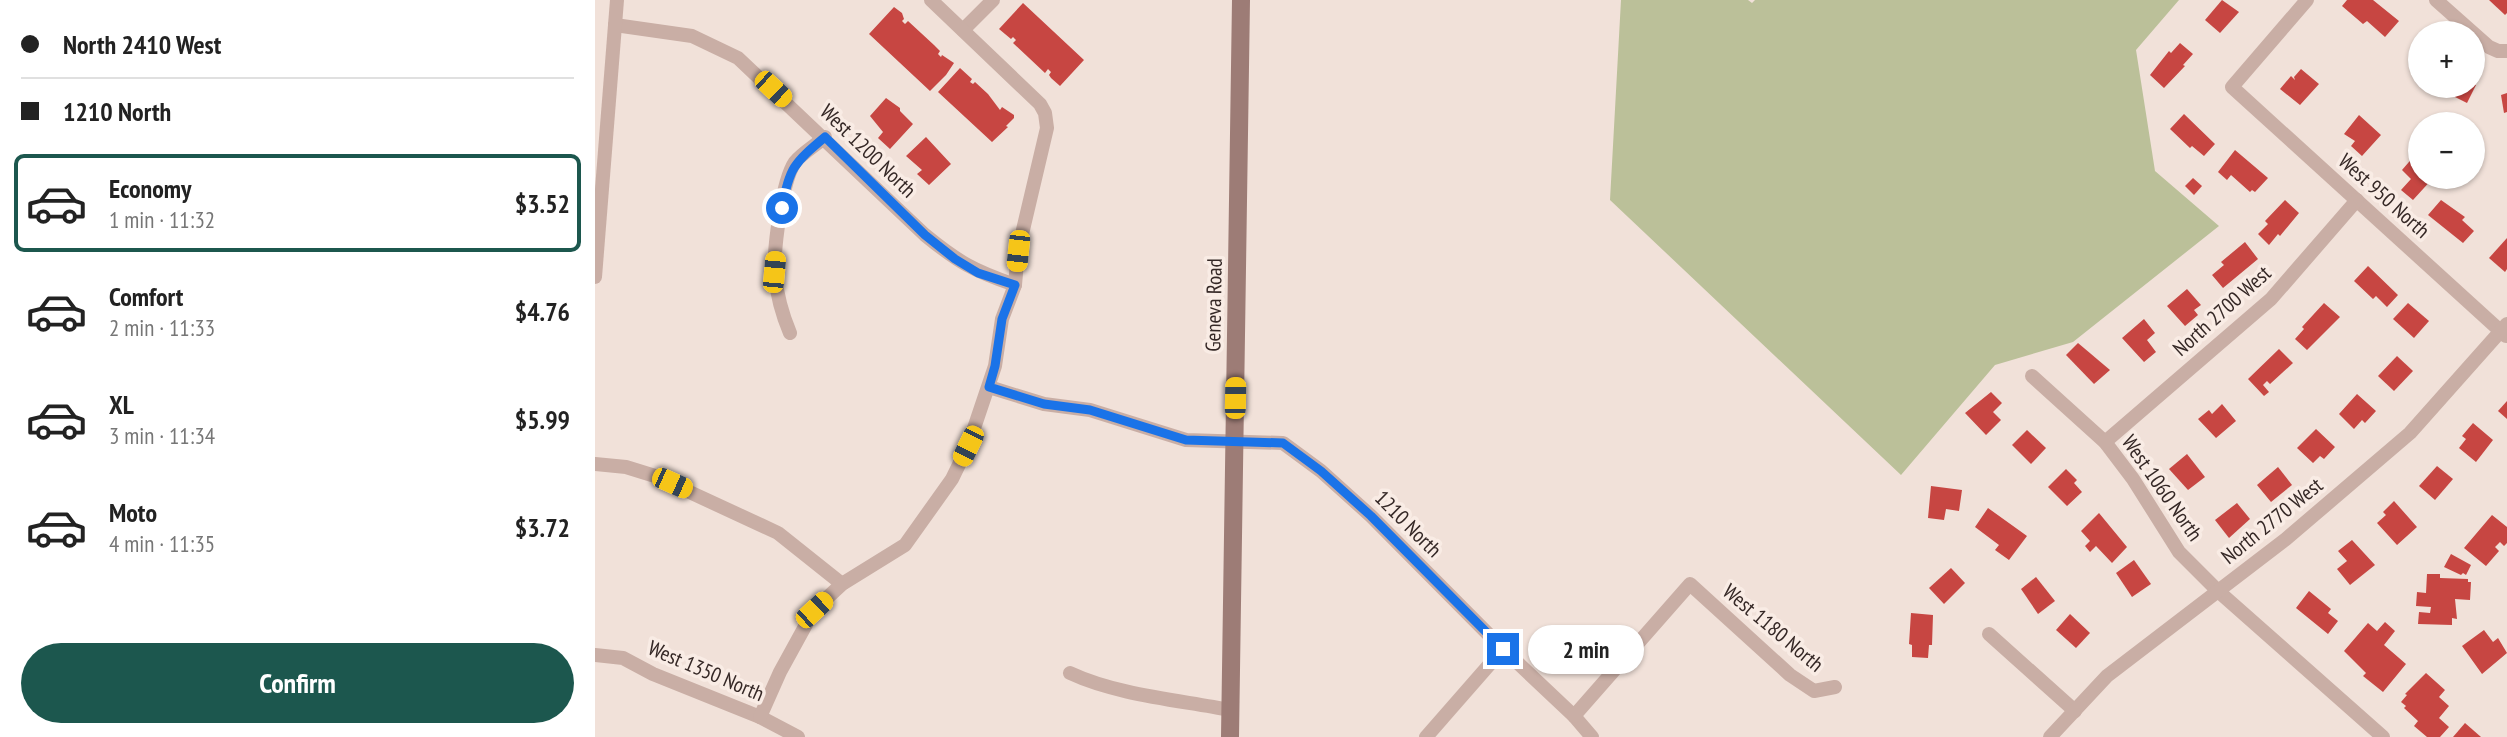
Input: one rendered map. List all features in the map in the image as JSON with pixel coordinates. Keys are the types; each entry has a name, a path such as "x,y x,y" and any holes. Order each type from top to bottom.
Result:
{"main road":[{"name":"Geneva Road","path":"1230,737 1241,0"}],"street":[{"path":"595,277 617,0"},
{"path":"760,717 780,672 814,610 842,584 905,545 952,479 968,446 989,387 1002,319 1015,285 1018,251 1047,128 1045,113 1040,104 931,0"},
{"path":"964,30 993,0"},
{"name":"West 950 North","path":"2307,0 2232,87 2504,330"},
{"path":"2436,0 2489,47 2505,51"},
{"name":"West 1200 North","path":"615,25 692,36 738,58 825,137 925,235 978,273 1015,285"},
{"path":"790,333 780,310 774,272 785,188 795,162 825,137"},
{"name":"North 2700 West","path":"2105,442 2271,299 2357,201"},
{"name":"North 2770 West","path":"2050,737 2107,676 2286,539 2410,433 2504,330"},
{"name":"West 1060 North","path":"2032,376 2105,442 2133,479 2179,552 2218,591 2383,737"},
{"name":"1210 North","path":"989,387 1044,404 1090,410 1186,440 1283,443 1321,471 1371,516 1503,649 1574,716 1592,737"},
{"path":"595,464 626,467 655,476 778,533 842,584"},
{"name":"West 1180 North","path":"1574,716 1690,584 1790,675 1814,691 1835,687"},
{"path":"1989,634 2074,711"},
{"path":"1426,737 1503,649"},
{"name":"West 1350 North","path":"595,655 623,658 653,674 760,717 797,737"},
{"path":"1070,673 1119,689 1230,710"}],"green space":[{"path":"1621,0 1748,0 1752,3 1755,0 2179,0 2136,50 2155,171 2219,226 2073,342 1995,365 1901,475 1610,200"}],"building":[{"path":"2222,0 2239,12 2220,33 2205,20"},
{"path":"2347,0 2373,0 2399,21 2385,37 2367,21 2363,24 2342,6"},
{"path":"2489,0 2507,0 2507,13 2505,15"},
{"path":"1023,3 1084,60 1060,86 1051,78 1048,69 1045,73 1013,43 1016,40 1013,37 1011,39 999,29"},
{"path":"894,7 902,13 902,21 905,24 908,21 940,51 938,54 941,57 942,55 954,63 930,91 869,34"},
{"path":"2180,43 2193,54 2164,88 2150,75 2169,51 2171,53"},
{"path":"960,68 972,79 970,82 975,82 988,94 1000,110 1002,107 1014,115 1006,126 1008,127 992,142 938,92"},
{"path":"2301,69 2319,84 2300,105 2280,89 2291,76 2295,80 2294,77"},
{"path":"2507,93 2507,112 2504,113 2501,95"},
{"path":"886,98 900,108 913,124 890,149 878,138 883,132 870,116"},
{"path":"2457,98 2470,98 2467,103"},
{"path":"2184,114 2215,144 2204,156 2192,146 2190,148 2170,129"},
{"path":"2359,115 2381,135 2362,156 2351,146 2355,141 2344,134"},
{"path":"926,137 951,164 929,185 917,174 922,170 906,156"},
{"path":"2235,150 2268,178 2255,192 2250,192 2231,175 2227,180 2218,172"},
{"path":"2408,163 2408,176 2402,170"},
{"path":"2193,178 2202,186 2194,195 2185,186"},
{"path":"2408,182 2408,189 2423,189 2413,200 2401,190"},
{"path":"2285,200 2299,213 2269,245 2258,234 2268,224 2265,221"},
{"path":"2441,200 2465,217 2462,220 2474,231 2463,243 2428,215"},
{"path":"2507,238 2507,269 2505,272 2489,258"},
{"path":"2245,242 2258,259 2223,288 2212,275 2224,265 2221,262"},
{"path":"2368,266 2398,295 2387,307 2376,296 2373,299 2354,281"},
{"path":"2187,289 2201,305 2194,310 2198,315 2185,326 2167,306"},
{"path":"2324,303 2340,317 2307,350 2295,339"},
{"path":"2408,303 2429,321 2414,338 2393,319"},
{"path":"2144,319 2155,333 2147,340 2156,352 2144,362 2122,338"},
{"path":"2078,343 2110,370 2094,384 2066,355"},
{"path":"2279,349 2293,363 2270,384 2267,381 2263,385 2269,392 2264,396 2248,379"},
{"path":"2397,356 2413,371 2394,391 2378,376"},
{"path":"1991,392 2002,403 1993,412 2001,420 1986,435 1965,413"},
{"path":"2357,394 2376,411 2365,423 2362,420 2354,429 2339,414"},
{"path":"2507,401 2507,419 2498,411"},
{"path":"2222,404 2236,421 2216,438 2198,419 2209,410 2212,414"},
{"path":"2473,423 2493,440 2476,462 2459,448 2466,439 2462,436"},
{"path":"2316,429 2335,447 2324,459 2320,456 2313,463 2297,448"},
{"path":"2027,430 2046,448 2031,464 2012,445"},
{"path":"2187,454 2205,477 2188,490 2169,469"},
{"path":"2437,466 2453,479 2435,500 2419,486"},
{"path":"2278,467 2292,485 2271,502 2257,485"},
{"path":"2066,469 2077,480 2074,483 2082,492 2067,506 2048,487"},
{"path":"1931,486 1962,490 1959,511 1946,509 1944,520 1928,518"},
{"path":"2394,501 2417,527 2397,545 2377,523 2386,515 2383,512"},
{"path":"2237,503 2250,519 2229,538 2215,520"},
{"path":"1988,508 2027,536 2009,560 1995,550 1999,545 1975,527"},
{"path":"2099,513 2127,547 2112,563 2096,546 2090,552 2085,546 2090,541 2081,531"},
{"path":"2492,515 2507,527 2507,543 2504,546 2500,542 2495,547 2499,551 2486,566 2464,548"},
{"path":"2352,540 2375,565 2350,585 2337,569 2347,561 2338,551"},
{"path":"2451,554 2471,565 2466,575 2444,567"},
{"path":"2134,560 2151,584 2132,597 2116,573"},
{"path":"1951,568 1965,583 1944,604 1929,588"},
{"path":"2427,574 2440,574 2440,578 2468,579 2468,582 2471,582 2470,600 2455,599 2457,619 2452,618 2452,625 2418,624 2419,612 2430,613 2431,607 2416,606 2417,592 2426,593"},
{"path":"2036,577 2055,601 2038,614 2021,589"},
{"path":"2309,591 2331,609 2328,613 2338,621 2328,634 2296,608"},
{"path":"1911,613 1933,615 1932,645 1929,645 1928,658 1912,657 1912,645 1909,644"},
{"path":"2070,614 2090,633 2076,648 2056,630"},
{"path":"2385,622 2395,631 2384,645 2406,664 2383,692 2363,676 2366,673 2344,651 2368,623 2377,631"},
{"path":"2484,630 2493,642 2498,638 2507,653 2482,674 2462,646"},
{"path":"2426,673 2445,690 2439,697 2449,706 2439,718 2449,727 2440,737 2427,737 2414,726 2418,721 2401,702 2407,695 2405,694"},
{"path":"2465,723 2481,737 2453,737"}],"route":[{"path":"782,208 785,188 795,162 825,137 925,235 955,259 978,273 1015,285 1002,319 989,387 1044,404 1090,410 1186,440 1283,443 1321,471 1371,516 1503,649"}]}
